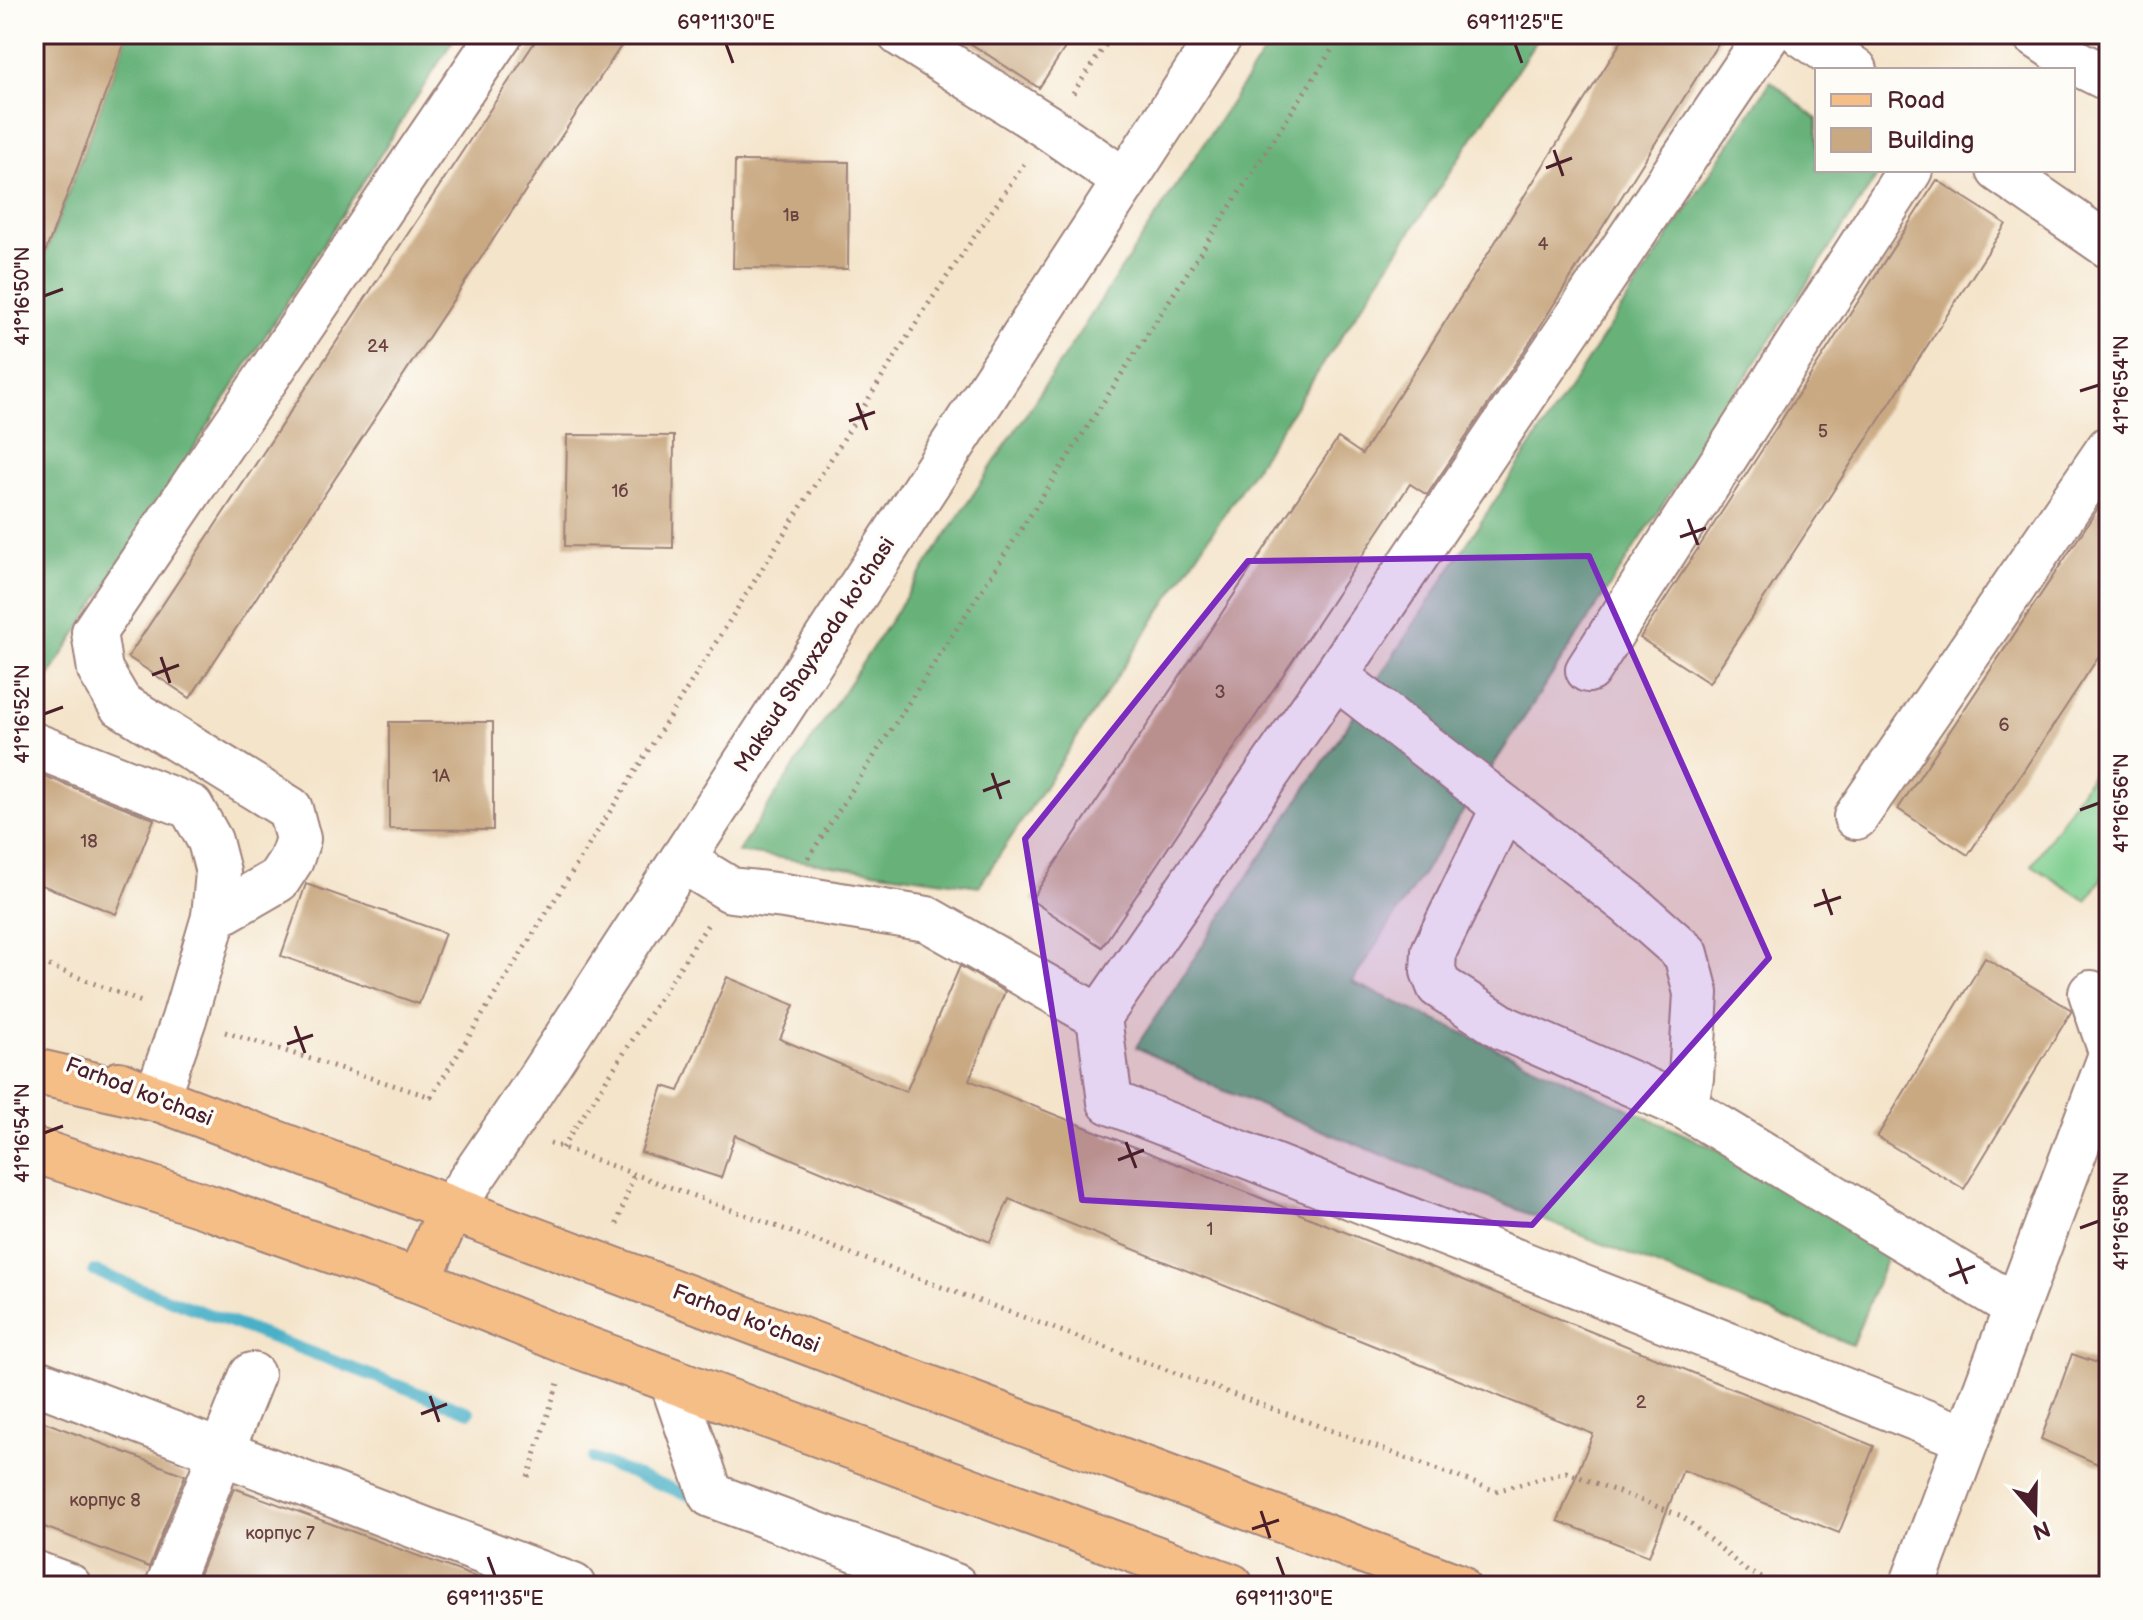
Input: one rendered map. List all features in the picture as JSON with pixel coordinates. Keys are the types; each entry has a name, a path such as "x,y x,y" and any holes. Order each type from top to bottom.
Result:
{"main road":[{"name":"Farhod ko'chasi","path":"34,1053 1457,1586"},
{"path":"34,1071 156,1099"},
{"path":"34,1150 418,1281 573,1344 1231,1586"},
{"name":"Maksud Shayxzoda ko'chasi","path":"418,1281 451,1209"}],"street":[{"path":"214,917 278,880 291,860 298,839 290,809 120,704 100,670 94,632 500,34"},
{"name":"Maksud Shayxzoda ko'chasi","path":"451,1209 1221,34"},
{"path":"2034,34 2077,63 2109,79"},
{"path":"1852,68 1795,35 1335,676 1099,1017 1110,1102 1966,1438"},
{"path":"924,40 1125,181"},
{"path":"1588,670 1909,172"},
{"path":"2002,172 2109,246"},
{"path":"1856,817 2109,448"},
{"path":"1335,676 1627,902 1686,954 1696,993 1691,1078 1685,1107"},
{"path":"34,745 191,807 210,841 218,872 214,917 156,1099"},
{"path":"1504,807 1434,951 1433,971 1439,986 1504,1028 1685,1107 2016,1307"},
{"path":"682,860 731,890 927,919 1099,1017"},
{"path":"2091,993 2109,1046"},
{"path":"1912,1586 2109,1060"},
{"path":"168,1586 252,1375"},
{"path":"34,1381 221,1453 519,1576 573,1586"},
{"path":"672,1381 711,1495 955,1586"},
{"path":"34,1573 69,1586"}],"path":[{"path":"34,960 184,1019 431,1097 925,309 1113,34"},
{"path":"784,896 1342,34"},
{"path":"562,1148 731,890"},
{"path":"508,1126 1496,1491 1566,1472 1682,1516 1748,1572 1785,1586"},
{"path":"615,1229 634,1174"},
{"path":"528,1477 561,1373"}],"highlighted area":[{"path":"1589,556 1769,958 1532,1225 1082,1200 1025,839 1248,561"}],"shaded area":[{"path":"34,1401 524,1586 34,1586"}],"green space":[{"path":"128,34 457,34 34,700 34,284"},
{"path":"1276,34 1541,34 979,886 738,852"},
{"path":"1771,81 1815,117 1815,172 1879,172 1352,982 1897,1232 1852,1345 1220,1089 1136,1047"},
{"path":"2109,748 2109,867 2087,901 2032,865"}],"building":[{"path":"34,34 128,34 37,274 34,274"},
{"path":"540,34 629,34 190,698 128,657"},
{"path":"956,34 1074,34 1039,88"},
{"path":"1626,34 1724,34 1534,336 1427,495 1410,484 1102,947 1031,900 1338,438 1362,454"},
{"path":"735,161 849,162 848,269 733,268"},
{"path":"1937,180 2006,224 1709,683 1640,638"},
{"path":"567,435 674,436 673,548 565,546"},
{"path":"2109,492 2109,641 1968,855 1898,809"},
{"path":"389,722 493,722 493,830 389,829"},
{"path":"34,772 154,819 116,914 34,882"},
{"path":"306,884 445,933 419,1004 281,956"},
{"path":"1985,958 2071,1012 1964,1189 1877,1137"},
{"path":"960,966 1005,992 969,1080 1874,1446 1839,1533 1683,1470 1649,1556 1558,1521 1593,1434 1009,1199 990,1242 735,1135 721,1178 641,1152 663,1086 679,1091 727,977 794,1005 780,1039 906,1092"},
{"path":"2072,1354 2109,1367 2109,1469 2041,1439"},
{"path":"34,1418 185,1475 149,1567 34,1523"},
{"path":"234,1488 489,1582 488,1586 195,1585"}],"waterway":[{"path":"94,1271 469,1412"},
{"path":"593,1459 702,1500"}]}
